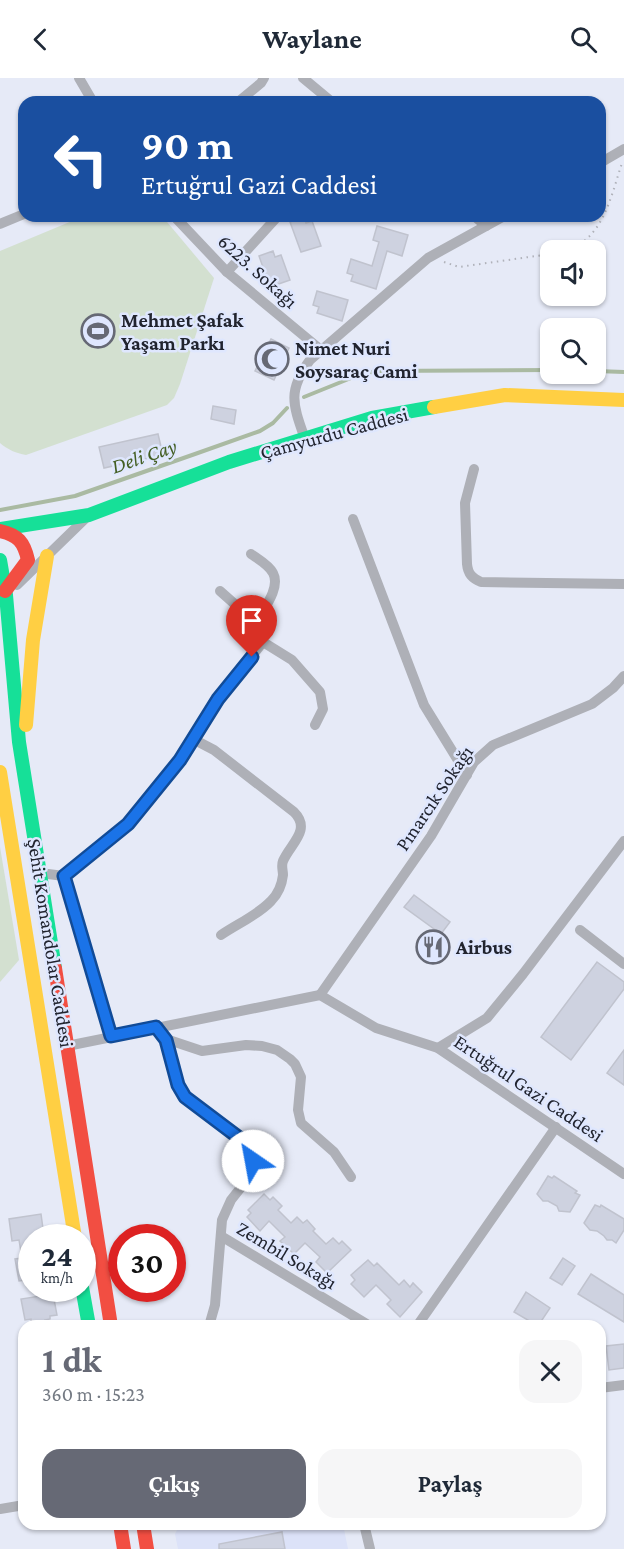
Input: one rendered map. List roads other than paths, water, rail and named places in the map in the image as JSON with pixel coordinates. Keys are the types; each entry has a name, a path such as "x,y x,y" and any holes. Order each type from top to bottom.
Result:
{"main road":[{"name":"Çamyurdu Caddesi","path":"0,530 89,515 229,462 372,418 505,395 624,400"},
{"path":"0,530 14,534 24,542 28,560 4,594"},
{"path":"23,768 30,657 46,556"},
{"name":"Şehit Komandolar Caddesi","path":"0,560 19,742 110,1320"},
{"name":"Şehit Komandolar Caddesi","path":"0,772 73,1224"},
{"path":"84,1302 87,1320"},
{"path":"121,1530 124,1549"},
{"path":"144,1530 147,1549"}],"street":[{"path":"79,78 90,96"},
{"path":"245,96 264,78"},
{"path":"303,78 325,96"},
{"path":"606,160 624,149"},
{"path":"0,224 18,216"},
{"name":"6223. Sokağı","path":"180,222 227,272 321,350"},
{"path":"227,272 273,222"},
{"path":"481,222 486,226"},
{"path":"305,439 294,410 294,392 299,374 310,360 428,258 493,222"},
{"path":"474,469 465,503 467,564 468,570 475,579 481,582 624,584"},
{"name":"Çamyurdu Caddesi","path":"4,594 89,515"},
{"path":"353,519 424,705 467,775"},
{"path":"251,554 271,570 276,579 274,589 256,623"},
{"path":"220,591 256,623 263,642 292,660 320,692 323,709 315,725"},
{"path":"40,873 64,876 128,824 180,760 218,699 263,642"},
{"name":"Pınarcık Sokağı","path":"320,995 431,836 474,762 493,745 592,704 624,676"},
{"path":"193,740 214,750 294,812 302,826 299,837 282,863 281,882 273,899 264,908 221,935"},
{"path":"438,1048 487,1018 524,974 624,841"},
{"path":"64,876 111,1036"},
{"path":"580,930 624,964"},
{"path":"67,1046 320,995"},
{"name":"Ertuğrul Gazi Caddesi","path":"320,995 376,1028 438,1048 624,1174"},
{"name":"Zembil Sokağı","path":"156,1027 166,1040 178,1085 185,1097 246,1143 253,1161 250,1176 231,1200 222,1220 221,1236 360,1320"},
{"path":"166,1040 202,1051 224,1050 246,1045 262,1046 277,1050 290,1059 301,1077 298,1110 301,1123 334,1152 351,1177"},
{"path":"421,1320 556,1127"},
{"path":"211,1320 215,1305 221,1236"},
{"path":"606,1387 624,1385"},
{"path":"0,1509 18,1505"},
{"path":"365,1530 370,1549"}],"waterway":[{"name":"Deli Çay","path":"304,397 361,374 378,371 540,370"},
{"name":"Deli Çay","path":"606,371 624,372"},
{"name":"Deli Çay","path":"0,510 75,496 260,431 273,423 287,408"}],"place":[{"name":"Mehmet Şafak Yaşam Parkı","path":"98,331"},
{"name":"Nimet Nuri Soysaraç Cami","path":"272,359"},
{"name":"Airbus","path":"433,947"}]}
